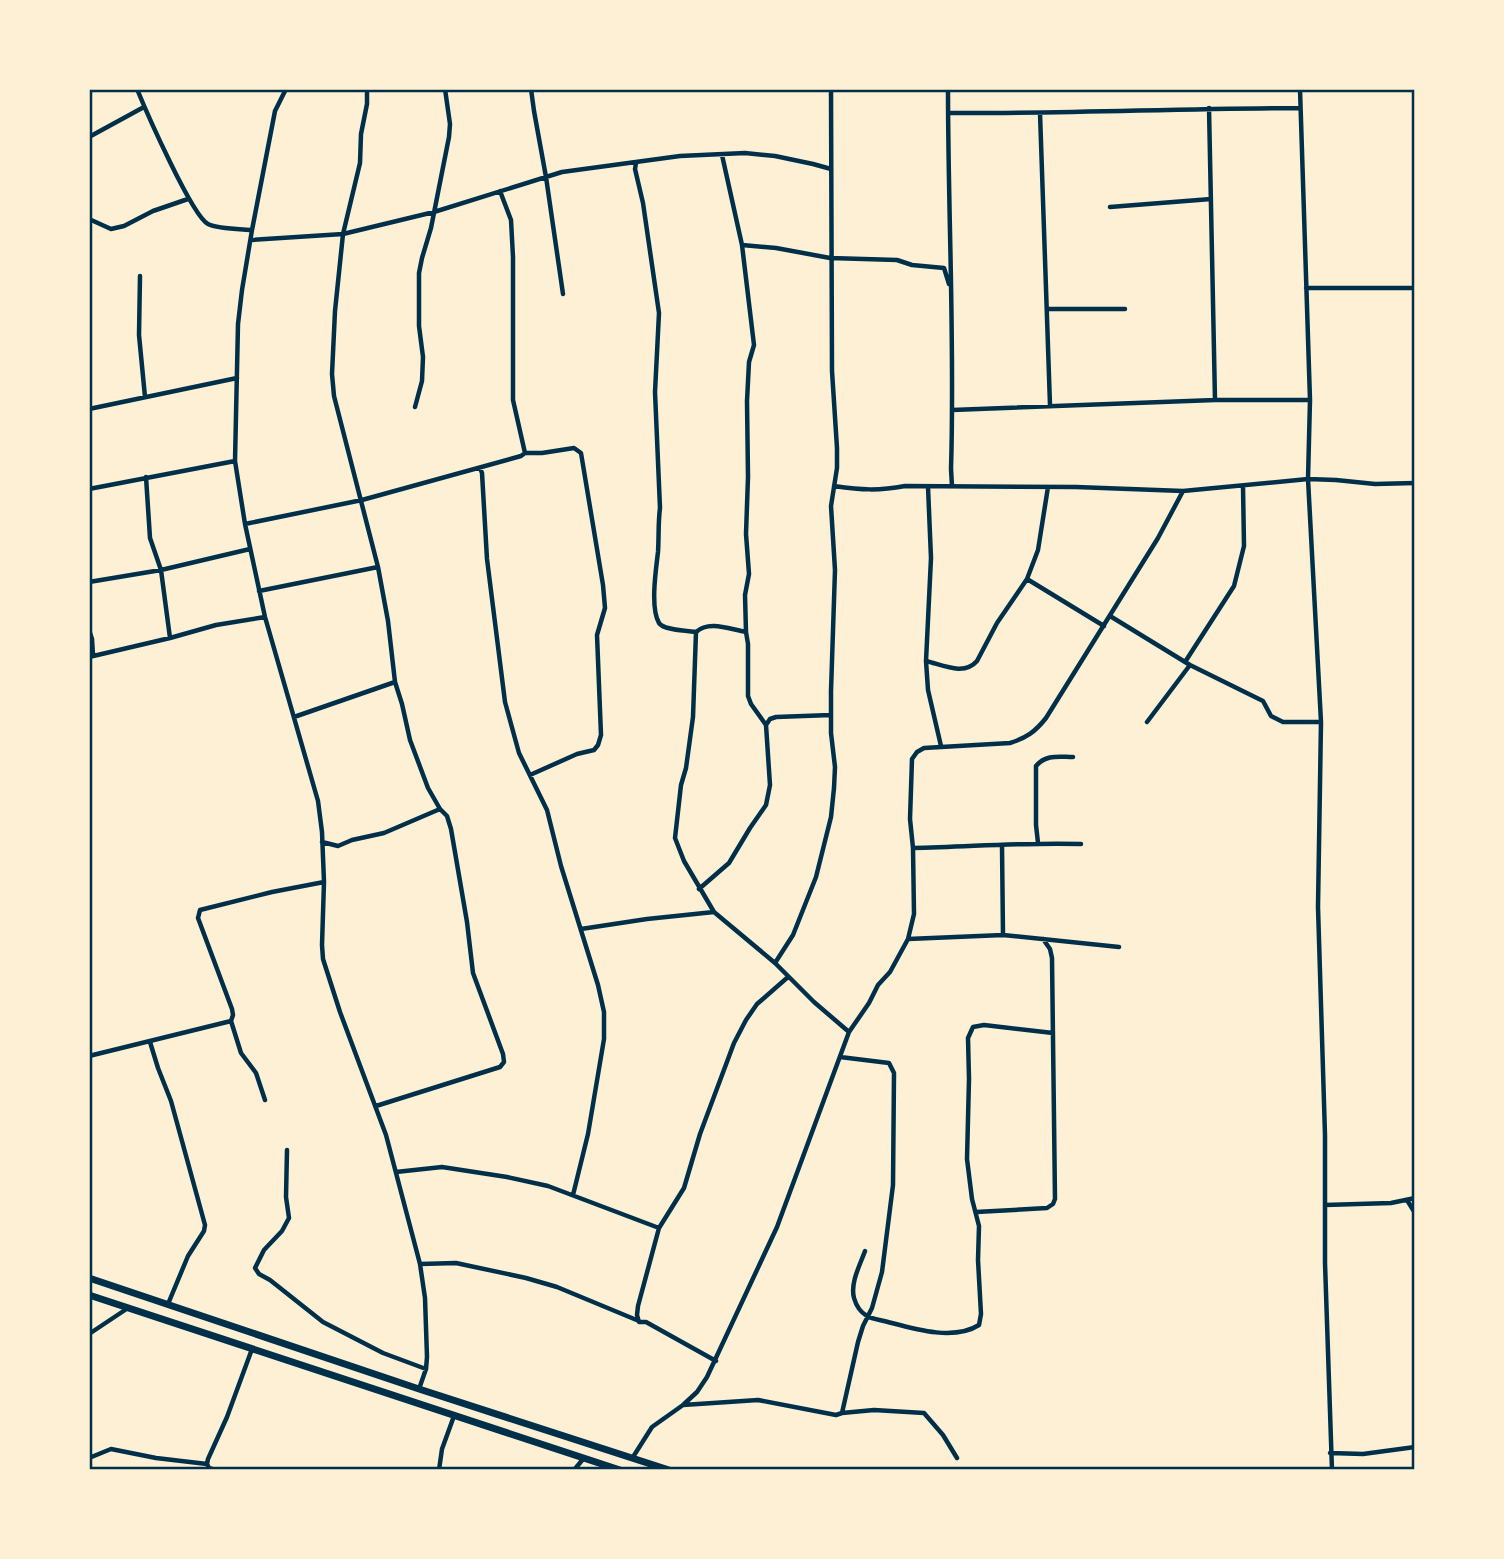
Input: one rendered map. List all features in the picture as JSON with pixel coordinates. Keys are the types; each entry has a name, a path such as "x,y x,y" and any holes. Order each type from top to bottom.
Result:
{"highway":[{"path":"89,1278 669,1470"},
{"path":"89,1295 620,1470"}],"street":[{"path":"137,89 188,199 200,217 208,224 252,230"},
{"path":"286,89 275,111 252,230 238,324 235,461 265,617 317,801 324,882 323,960 376,1106 420,1264 428,1357 419,1389"},
{"path":"367,89 360,163 343,234 335,311 332,374 334,396 378,567 395,682 410,740 428,788 447,817 451,829 473,973 504,1062 500,1067 376,1106"},
{"path":"415,407 422,381 423,356 419,326 419,273 449,137 445,89"},
{"path":"531,89 563,294"},
{"path":"775,962 793,935 816,877 831,817 835,767 831,715 835,570 831,506 837,448 832,371 830,258 831,89"},
{"path":"948,89 953,330 952,486"},
{"path":"1300,89 1310,400 1308,480 1321,722 1318,906 1332,1470"},
{"path":"89,137 144,107"},
{"path":"1209,108 1215,400"},
{"path":"948,113 1040,114 1300,108"},
{"path":"1040,114 1050,405"},
{"path":"251,240 343,234 434,212 562,172 680,156 745,153 775,156 831,169"},
{"path":"699,889 729,863 766,805 770,785 766,725 747,696 747,401 749,362 754,345 742,245 722,155"},
{"path":"636,163 659,313 655,392 660,508 654,573 656,614 659,624 664,628 695,632 712,625 746,632"},
{"path":"500,191 511,220 513,400 525,453"},
{"path":"89,219 111,229 188,199"},
{"path":"1110,207 1211,199"},
{"path":"742,245 830,258 897,260 912,265 944,268 951,288"},
{"path":"140,276 139,335 145,397"},
{"path":"1306,288 1415,288"},
{"path":"1047,309 1125,309"},
{"path":"89,409 237,378"},
{"path":"952,410 1215,400 1310,400"},
{"path":"245,524 362,500 525,453 574,449 580,453 605,608 597,635 601,735 594,750 577,754 530,775"},
{"path":"89,489 235,461"},
{"path":"480,468 487,559 505,702 519,753 547,810 604,1012 604,1038 589,1134 573,1195"},
{"path":"146,477 150,537 161,570 170,638"},
{"path":"834,486 881,490 905,486 952,486 1183,491 1308,480 1375,484 1415,483"},
{"path":"1147,722 1188,664 1234,586 1244,546 1243,485"},
{"path":"928,487 931,558 926,661 928,690 940,746"},
{"path":"926,661 958,669 972,666 1027,579 1038,550 1048,487"},
{"path":"634,1457 652,1427 683,1405 708,1377 777,1227 849,1032 878,985 890,972 908,939 914,914 910,819 912,759 924,748 1010,743 1030,735 1046,718 1104,626 1158,538 1183,491"},
{"path":"89,582 161,570 250,549"},
{"path":"259,591 378,567"},
{"path":"1027,579 1104,626"},
{"path":"1110,616 1188,664 1263,701 1271,716 1283,722 1321,722"},
{"path":"89,630 92,639 91,656 216,625 265,617"},
{"path":"695,632 693,717 674,838 699,889 714,912 775,962 814,1002 849,1032"},
{"path":"294,717 395,682"},
{"path":"766,725 770,719 776,717 831,715"},
{"path":"1038,843 1036,766 1049,757 1073,757"},
{"path":"322,842 338,846 384,833 440,809"},
{"path":"913,848 1081,844"},
{"path":"1002,846 1003,935"},
{"path":"265,1100 256,1073 241,1053 231,1021 232,1009 198,918 200,910 324,882"},
{"path":"581,929 714,912"},
{"path":"908,939 1003,935 1119,947"},
{"path":"976,1212 1047,1208 1053,1204 1052,958 1043,939"},
{"path":"639,1322 638,1306 659,1228 684,1188 700,1133 740,1031 757,1004 788,977"},
{"path":"89,1056 231,1021"},
{"path":"865,1251 853,1289 859,1309 868,1317 921,1330 947,1333 972,1329 979,1325 979,1226 967,1159 969,1032 973,1027 984,1024 1053,1033"},
{"path":"150,1042 171,1101 205,1226 188,1256 168,1304"},
{"path":"840,1057 889,1063 894,1073 893,1185 882,1272 872,1308 858,1342 842,1413"},
{"path":"286,1150 289,1218 282,1231 264,1250 255,1268 259,1274 323,1322 383,1353 426,1369"},
{"path":"396,1172 442,1167 507,1177 548,1186 659,1228"},
{"path":"1325,1205 1391,1203 1415,1198"},
{"path":"1407,1200 1415,1213"},
{"path":"420,1264 456,1264 557,1287 639,1322 646,1322 716,1361"},
{"path":"89,1334 128,1307"},
{"path":"207,1464 252,1349"},
{"path":"683,1405 758,1400 836,1415 874,1410 924,1413 943,1435 957,1458"},
{"path":"439,1470 442,1449 454,1416"},
{"path":"1330,1453 1363,1454 1415,1447"},
{"path":"89,1458 111,1449 207,1464 215,1470"},
{"path":"574,1470 584,1458"}]}
